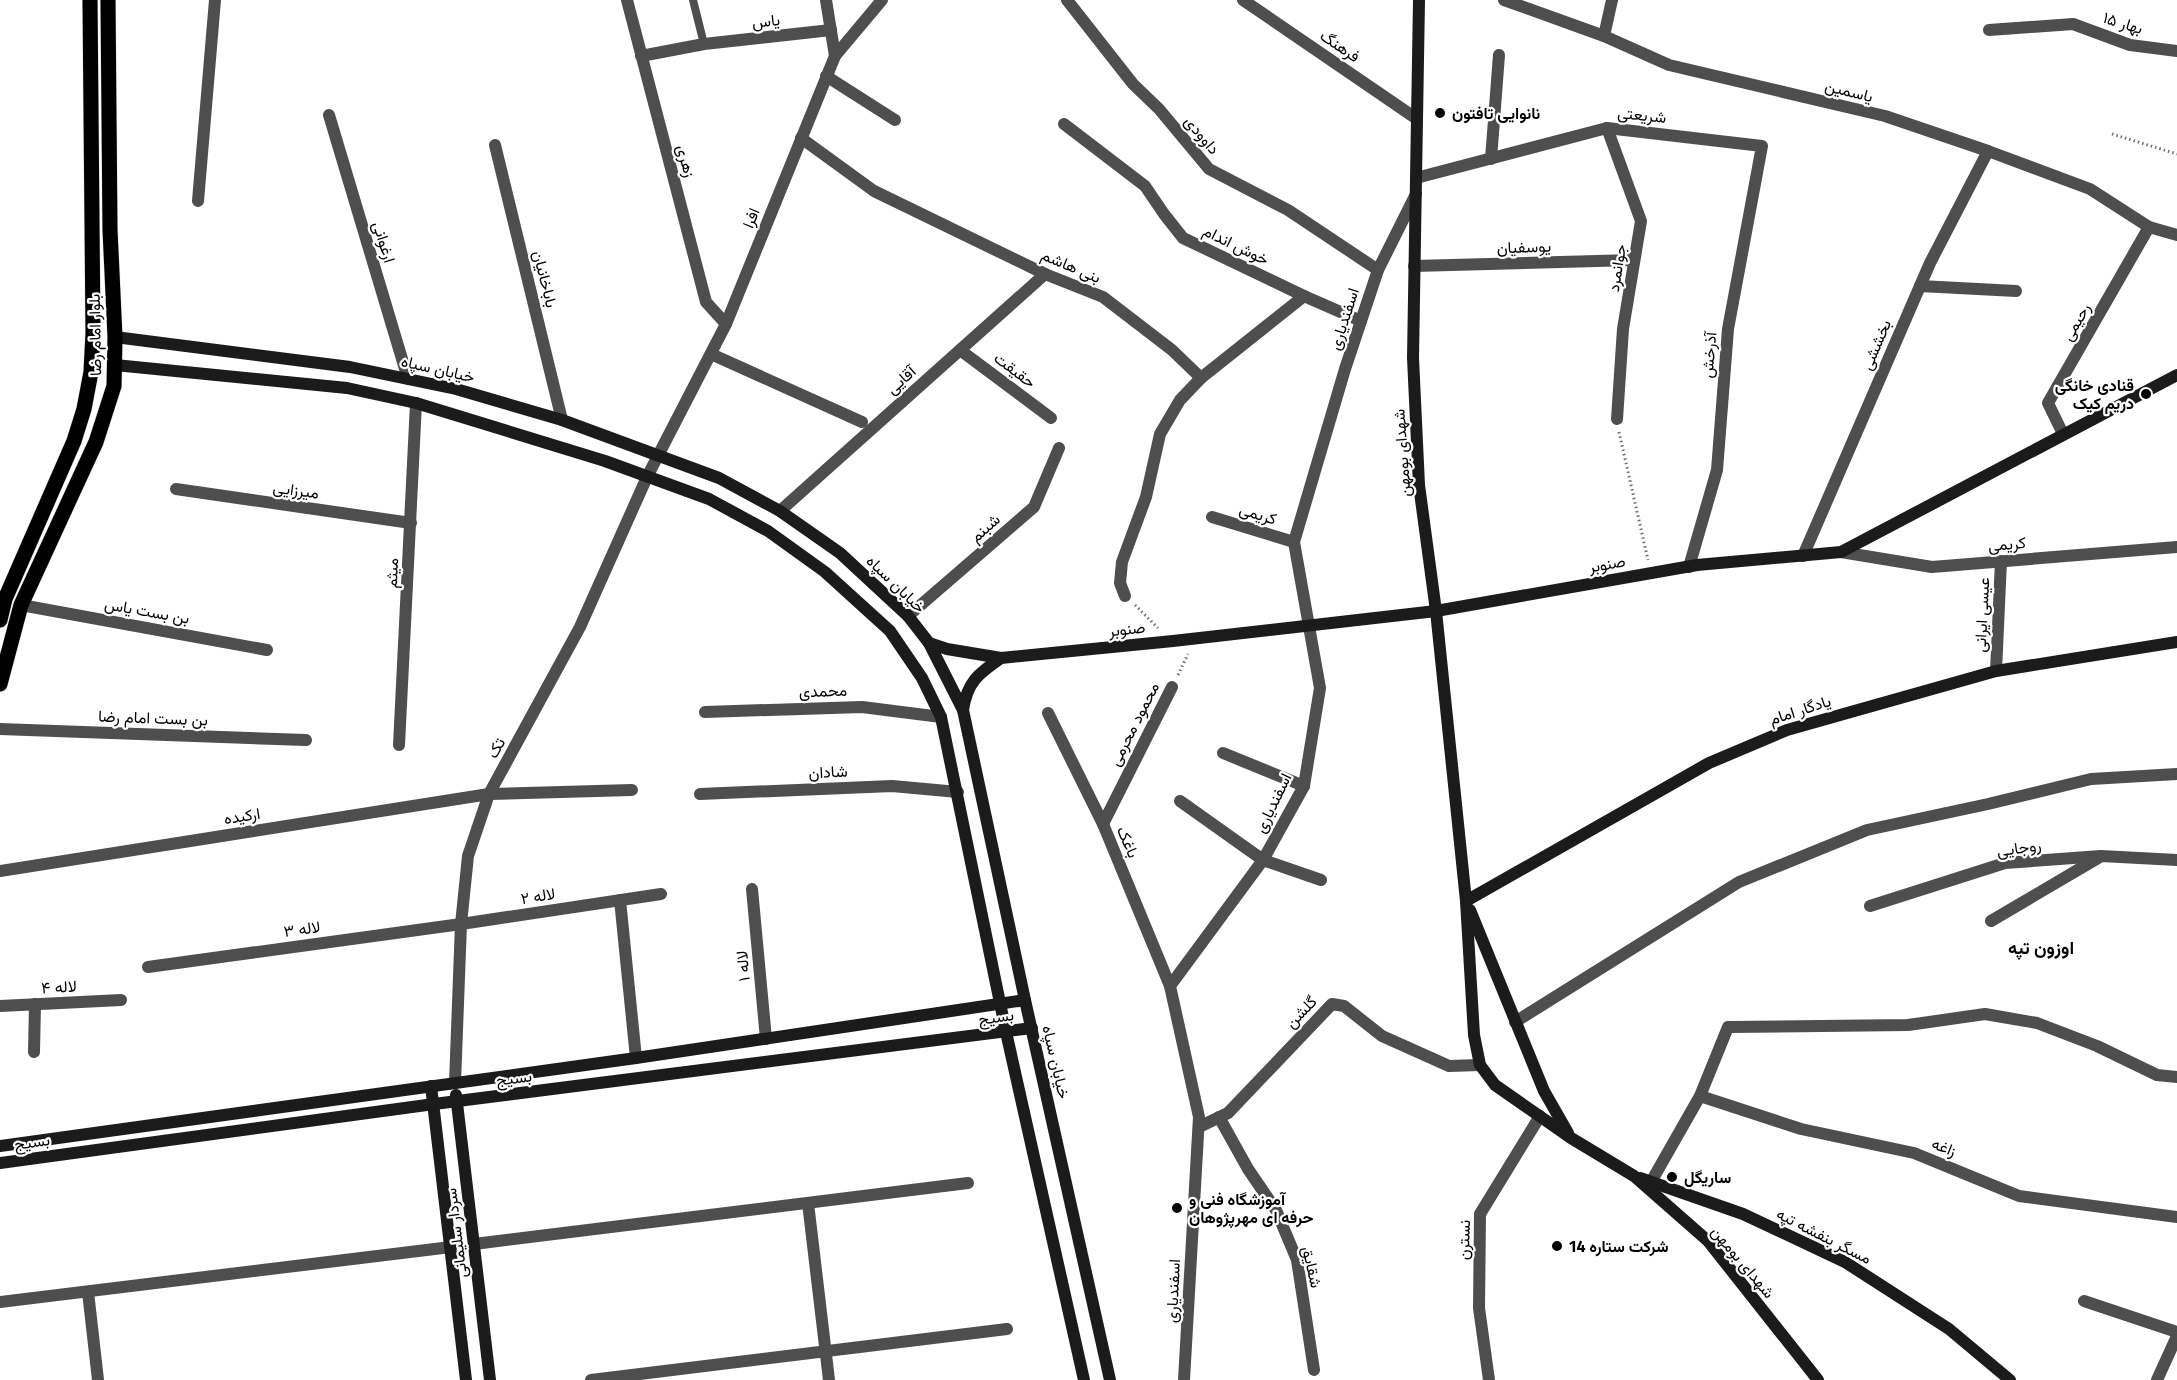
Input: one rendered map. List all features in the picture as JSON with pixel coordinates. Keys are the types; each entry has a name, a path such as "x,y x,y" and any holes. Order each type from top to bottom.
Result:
{"main road":[{"name":"بلوار امام رضا","path":"0,620 5,599 74,441 84,409 91,372 93,333 90,0"},
{"name":"بلوار امام رضا","path":"1,675 21,605 96,442 114,386 116,337 110,230 108,0"}],"street":[{"path":"198,201 215,0"},
{"name":"زهری","path":"627,0 706,302 726,324"},
{"path":"826,0 835,56"},
{"name":"افرا","path":"660,455 726,324 835,56 882,0"},
{"name":"داوودی","path":"1067,0 1133,84 1159,109 1209,169 1288,210 1378,270"},
{"name":"فرهنگ","path":"1243,0 1417,119"},
{"name":"شهدای بومهن","path":"1419,0 1413,358 1419,485 1436,611 1467,901"},
{"path":"1604,36 1612,0"},
{"name":"یاسمین","path":"1512,1 1604,36 1669,65 1885,116 1988,151 2090,189 2149,227 2177,235"},
{"name":"بهار ۱۵","path":"1989,30 2073,24 2130,45 2177,51"},
{"name":"یاس","path":"641,56 704,44 831,30"},
{"path":"1491,159 1499,55"},
{"path":"89,59 94,63 99,63 107,58"},
{"path":"826,76 895,120"},
{"path":"91,121 99,114 108,118"},
{"name":"ارغوانی","path":"329,115 408,379"},
{"name":"خوش اندام","path":"1064,124 1145,186 1183,238 1361,321"},
{"name":"شریعتی","path":"1416,178 1607,128 1762,146"},
{"name":"جوانمرد","path":"1607,128 1641,220 1623,329 1617,419"},
{"name":"بنی هاشم","path":"801,138 874,191 1045,274 1103,297 1172,350 1201,378"},
{"name":"باباخانیان","path":"495,146 562,420"},
{"name":"آذرخش","path":"1689,567 1717,470 1728,329 1762,146"},
{"name":"بخششی","path":"1803,556 1920,286 1988,151"},
{"name":"اسفندیاری","path":"1184,1380 1199,1118 1170,986 1263,860 1304,786 1320,688 1294,542 1378,270 1416,194"},
{"name":"رحیمی","path":"2063,434 2048,403 2149,227"},
{"name":"یوسفیان","path":"1414,266 1635,260"},
{"name":"آقایی","path":"780,512 1045,274"},
{"path":"1920,286 2016,291"},
{"path":"1125,596 1120,583 1122,562 1146,497 1160,434 1180,400 1201,378 1304,296"},
{"name":"خیابان سپاه","path":"116,337 350,367 456,389 562,420 718,478 780,512 840,553 908,616 929,643 963,710 1110,1380"},
{"name":"حقیقت","path":"960,350 1051,418"},
{"path":"711,354 862,422"},
{"path":"115,365 347,388 416,403 605,461 709,499 768,531 825,572 890,631 922,678 941,717 1006,1032 1084,1380"},
{"name":"صنوبر","path":"929,643 947,650 1001,658 1196,639 1436,611 1689,567 1841,552 2177,375"},
{"name":"میثم","path":"399,745 416,403"},
{"name":"شبنم","path":"908,616 1034,507 1059,448"},
{"name":"تک","path":"455,1083 461,924 468,856 489,794 580,627 647,477 660,455"},
{"name":"میرزایی","path":"176,489 411,523"},
{"name":"کریمی","path":"1212,517 1294,542"},
{"name":"کریمی","path":"1841,552 1932,567 2177,548"},
{"name":"عیسی ایرانی","path":"1996,671 2001,561"},
{"path":"5,599 6,604 12,609 21,605"},
{"name":"بن بست یاس","path":"21,605 267,650"},
{"name":"یادگار امام","path":"1467,901 1709,763 1787,730 1996,671 2177,642"},
{"path":"963,710 965,696 975,678 1001,658"},
{"name":"محمود محرمی","path":"1102,824 1172,687"},
{"name":"محمدی","path":"705,712 862,707 941,717"},
{"name":"باغک","path":"1048,713 1102,824 1170,986"},
{"name":"بن بست امام رضا","path":"0,729 306,740"},
{"path":"1222,753 1304,786"},
{"path":"1515,1022 1739,882 1868,830 2091,779 2177,774"},
{"name":"شادان","path":"700,794 892,786 958,792"},
{"name":"ارکیده","path":"0,871 489,794 632,790"},
{"path":"1180,801 1263,860 1321,880"},
{"path":"1990,921 2101,856"},
{"name":"روجایی","path":"1870,906 2006,863 2101,856 2177,860"},
{"name":"لاله ۱","path":"752,889 766,1039"},
{"name":"لاله ۲","path":"461,924 661,894"},
{"path":"620,900 636,1058"},
{"path":"1467,901 1544,1090 1571,1138"},
{"path":"1467,901 1474,1035 1480,1065"},
{"name":"لاله ۳","path":"148,967 461,924"},
{"name":"لاله ۴","path":"0,1006 121,1000"},
{"name":"بسیج","path":"0,1146 636,1058 1025,1000"},
{"path":"34,1052 35,1004"},
{"name":"گلشن","path":"1199,1127 1228,1113 1332,1004 1344,1006 1382,1036 1449,1066 1480,1065"},
{"path":"1651,1182 1700,1096 1728,1027 1908,1025 1985,1014 2037,1023 2097,1046 2157,1076 2177,1077"},
{"name":"بسیج","path":"0,1163 434,1104 1032,1028"},
{"name":"شهدای بومهن","path":"1480,1065 1496,1085 1571,1138 1634,1176 1708,1241 1818,1380"},
{"name":"سردار سلیمانی","path":"455,1083 490,1380"},
{"name":"سردار سلیمانی","path":"431,1086 466,1380"},
{"name":"زاغه","path":"1700,1096 1801,1130 1914,1153 2019,1196 2177,1216"},
{"name":"نسترن","path":"1489,1380 1479,1308 1480,1214 1540,1116"},
{"name":"شقایق","path":"1219,1117 1248,1169 1276,1210 1297,1260 1314,1370"},
{"name":"مسگر بنفشه تپه","path":"1634,1176 1743,1214 1845,1262 1950,1329 2010,1380"},
{"path":"474,1244 968,1183"},
{"path":"808,1203 829,1380"},
{"path":"0,1302 451,1247"},
{"path":"88,1292 98,1380"},
{"path":"2084,1301 2177,1332"},
{"path":"591,1380 1007,1329"},
{"path":"2157,1380 2177,1336"}],"lane":[{"path":"693,0 704,44"}],"path":[{"path":"2112,134 2177,154"},
{"path":"1617,419 1651,573"},
{"path":"1125,596 1173,641"},
{"name":"محمود محرمی","path":"1172,687 1196,639"}],"place":[{"name":"نانوایی تافتون","path":"1440,113"},
{"name":"قنادی خانگی دریم کیک","path":"2146,394"},
{"name":"ساریگل","path":"1672,1177"},
{"name":"آموزشگاه فنی و حرفه ای مهرپژوهان","path":"1177,1208"},
{"name":"شرکت ستاره 14","path":"1557,1246"}],"district":[{"name":"اوزون تپه","path":"2041,948"}]}
